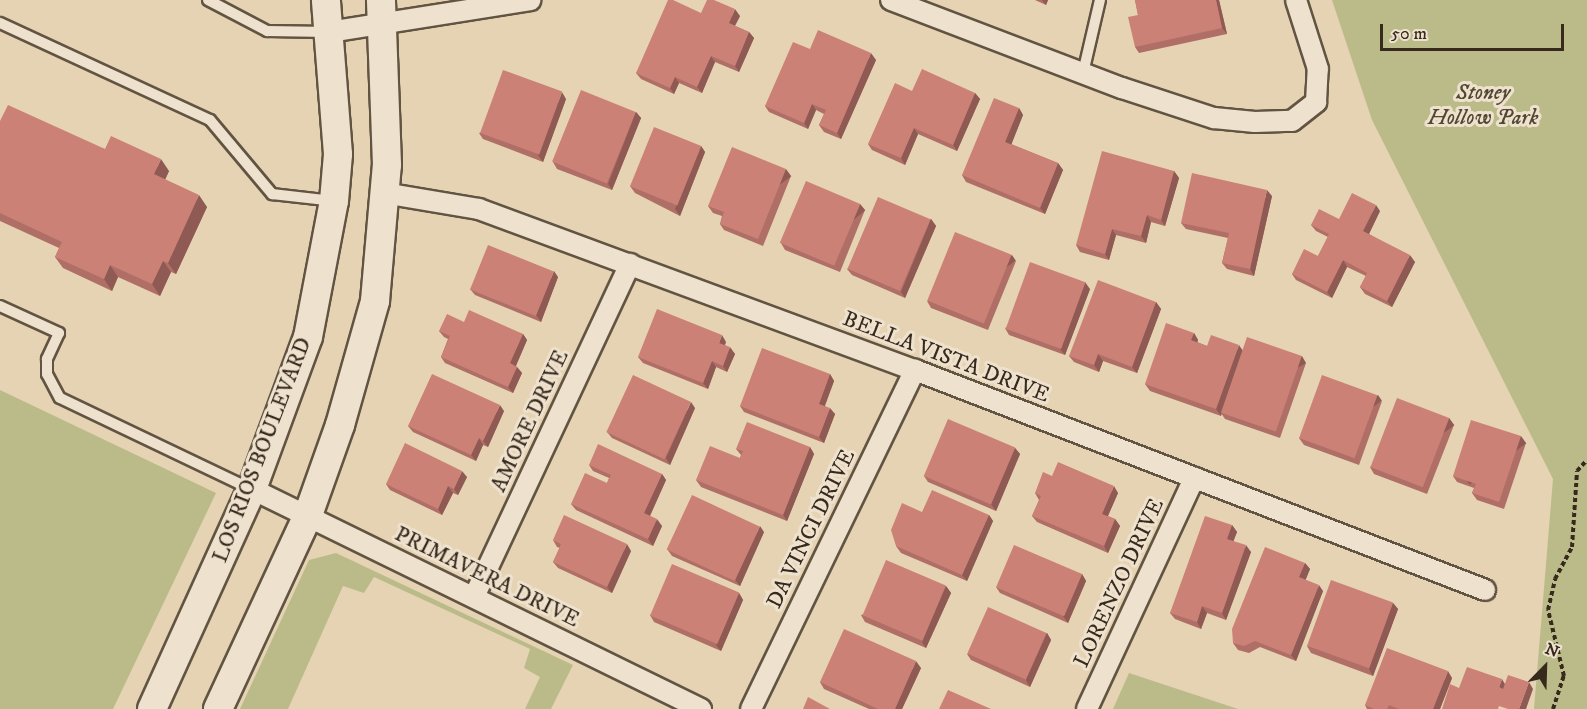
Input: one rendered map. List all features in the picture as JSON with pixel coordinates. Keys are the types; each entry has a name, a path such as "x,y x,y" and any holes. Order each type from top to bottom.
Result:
{"main road":[{"name":"LOS RIOS BOULEVARD","path":"152,709 252,489 308,337 334,201 338,154 326,0"},
{"path":"218,709 308,515 340,425 375,301 384,193 382,12"}],"street":[{"path":"329,32 382,12 530,0"},
{"path":"891,0 1083,73 1214,118 1292,121 1316,102 1318,69 1296,0"},
{"name":"BELLA VISTA DRIVE","path":"384,193 479,208 915,370 1485,590"},
{"name":"AMORE DRIVE","path":"474,597 630,264"},
{"name":"DA VINCI DRIVE","path":"751,709 915,370"},
{"name":"LORENZO DRIVE","path":"1087,709 1194,477"},
{"name":"PRIMAVERA DRIVE","path":"252,489 701,709"}],"lane":[{"path":"1083,73 1100,0"},
{"path":"214,2 267,31 329,32"},
{"path":"0,23 210,120 272,194 334,201"},
{"path":"0,306 59,333 47,359 47,374 60,398 252,489"}],"path":[{"path":"1553,709 1564,676 1548,610 1555,579 1572,547 1577,471 1587,460"}],"green space":[{"name":"Stoney Hollow Park","path":"1332,0 1587,0 1587,709 1534,709 1553,479 1372,120"},
{"path":"0,390 216,493 113,709 0,709"},
{"path":"336,553 573,665 551,709 525,709 540,677 524,668 530,649 374,577 364,593 343,586 288,709 240,709 309,560"},
{"path":"1129,673 1238,709 1113,709"}],"building":[{"path":"668,0 673,0 701,13 707,0 714,0 735,9 729,23 749,32 735,66 711,56 697,87 675,77 670,88 636,73"},
{"path":"1135,0 1216,0 1222,28 1135,47 1128,17 1138,15"},
{"path":"818,30 871,53 837,133 819,125 826,110 812,104 804,123 765,106 793,42 810,49"},
{"path":"922,69 975,93 953,145 914,128 901,158 868,144 895,83 912,91"},
{"path":"503,70 562,92 539,155 480,133"},
{"path":"581,90 636,112 607,183 552,161"},
{"path":"994,98 1019,108 1005,142 1058,163 1040,208 962,175"},
{"path":"8,105 105,149 111,136 161,159 154,174 199,195 168,263 163,261 152,284 110,265 104,279 55,257 62,242 0,213 0,121"},
{"path":"654,127 701,146 677,205 630,186"},
{"path":"732,147 786,169 758,239 720,224 724,212 708,206"},
{"path":"1102,151 1174,171 1161,220 1147,215 1141,236 1112,229 1105,254 1076,245"},
{"path":"1192,173 1267,190 1250,269 1222,263 1229,233 1181,223"},
{"path":"806,181 860,204 834,266 780,243"},
{"path":"1352,193 1376,205 1363,231 1410,255 1387,301 1360,287 1367,273 1343,260 1327,292 1292,274 1304,249 1318,256 1329,234 1311,225 1319,209 1339,219"},
{"path":"878,197 930,219 900,291 848,269"},
{"path":"955,232 1012,255 984,323 927,301"},
{"path":"488,245 554,272 536,316 470,290"},
{"path":"1030,262 1085,282 1061,349 1006,329"},
{"path":"1098,280 1156,302 1132,367 1098,354 1094,365 1069,356"},
{"path":"657,309 722,335 719,343 730,347 723,366 712,361 703,383 638,357"},
{"path":"469,310 523,334 510,363 517,367 508,387 441,357 450,336 439,331 447,314 464,322"},
{"path":"1166,323 1194,333 1191,340 1207,346 1211,335 1239,345 1216,409 1145,384"},
{"path":"1247,337 1302,356 1276,432 1221,413"},
{"path":"762,348 830,374 819,404 830,408 819,437 740,406"},
{"path":"432,374 500,405 483,441 479,438 471,455 408,426"},
{"path":"633,375 691,402 664,459 606,432"},
{"path":"1322,375 1377,395 1355,458 1299,438"},
{"path":"1397,398 1449,418 1423,487 1370,467"},
{"path":"948,419 1015,448 991,505 924,476"},
{"path":"1471,420 1521,436 1499,502 1472,493 1476,484 1453,476"},
{"path":"747,422 810,447 783,515 696,480 710,446 740,458 743,451 736,449"},
{"path":"405,443 462,471 454,489 448,486 438,509 386,484"},
{"path":"598,444 662,474 644,513 657,519 648,539 571,504 585,473 607,483 611,475 589,465"},
{"path":"1058,462 1114,486 1102,514 1115,519 1104,546 1032,516 1041,496 1035,493 1043,472 1052,476"},
{"path":"932,490 989,515 962,575 896,546 891,530 902,503 922,512"},
{"path":"692,495 760,527 735,581 667,549"},
{"path":"564,515 627,544 607,587 553,562 561,544 553,540"},
{"path":"1205,516 1232,525 1227,539 1246,545 1222,613 1202,606 1197,622 1170,613"},
{"path":"1014,545 1082,574 1064,616 996,587"},
{"path":"1265,547 1305,563 1299,577 1319,585 1291,655 1255,641 1244,646 1233,643 1232,629"},
{"path":"886,560 946,585 922,641 863,615"},
{"path":"672,564 739,593 717,644 650,616"},
{"path":"1331,580 1393,603 1369,668 1307,646"},
{"path":"988,607 1046,633 1026,680 967,654"},
{"path":"844,629 916,661 895,709 878,709 820,682"},
{"path":"1387,648 1448,671 1433,709 1399,709 1389,705 1387,709 1374,709 1365,705"},
{"path":"1467,667 1502,679 1499,687 1503,689 1508,675 1529,682 1519,709 1499,706 1498,709 1442,709 1450,684 1459,688"},
{"path":"948,690 991,709 939,709"},
{"path":"808,697 830,709 803,709"}]}
